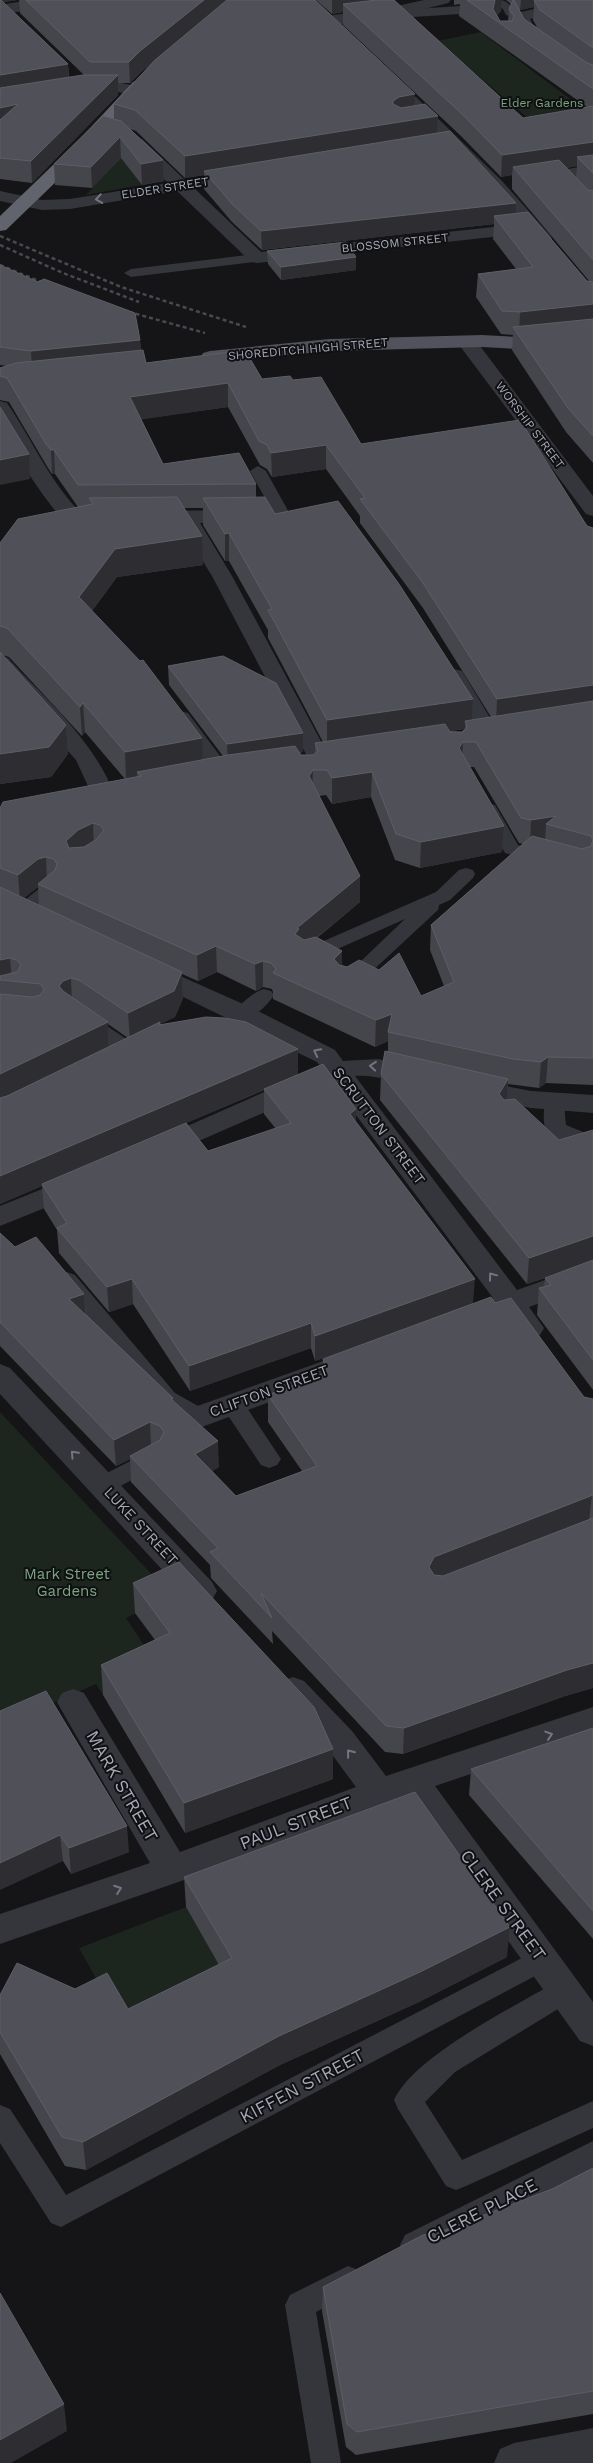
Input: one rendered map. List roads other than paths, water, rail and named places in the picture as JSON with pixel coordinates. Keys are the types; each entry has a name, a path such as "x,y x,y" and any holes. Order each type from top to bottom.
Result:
{"highway":[{"path":"0,226 99,128 148,76"}],"main road":[{"path":"474,341 510,332 593,320"},
{"path":"474,341 519,343 593,334"},
{"name":"SHOREDITCH HIGH STREET","path":"194,359 330,345 474,341"}],"street":[{"path":"0,10 55,0"},
{"path":"328,21 402,10 443,0"},
{"path":"593,1 516,14 530,35 593,80"},
{"path":"0,10 14,19"},
{"path":"71,74 85,88"},
{"path":"64,93 85,88 112,86 134,90"},
{"path":"396,86 423,119 454,141 496,185 551,249"},
{"path":"99,128 129,136 257,258"},
{"path":"429,145 454,141"},
{"path":"496,185 593,170"},
{"name":"ELDER STREET","path":"0,196 42,205 70,204 208,181"},
{"name":"BLOSSOM STREET","path":"257,258 534,227"},
{"name":"WORSHIP STREET","path":"474,341 593,510"},
{"path":"0,406 38,471 66,511 73,517 71,520 292,516"},
{"path":"173,519 222,576 319,758"},
{"path":"444,661 488,733"},
{"path":"0,663 85,757 94,772 102,794"},
{"path":"165,698 221,773"},
{"path":"11,906 48,924"},
{"name":"SCRUTTON STREET","path":"128,960 326,1056 544,1346"},
{"path":"196,1019 234,1010"},
{"path":"104,1064 155,1039"},
{"path":"136,1159 338,1070 356,1066 375,1065 516,1107 554,1104 593,1104"},
{"path":"0,1217 100,1174"},
{"path":"473,1316 593,1273"},
{"name":"CLIFTON STREET","path":"199,1417 381,1350"},
{"name":"LUKE STREET","path":"0,1375 218,1609"},
{"path":"272,1667 340,1740 379,1792"},
{"name":"MARK STREET","path":"73,1702 172,1870"},
{"name":"PAUL STREET","path":"0,1929 172,1870 412,1780 593,1720"},
{"name":"CLERE STREET","path":"412,1780 566,1990 593,2030"},
{"path":"514,2463 593,2448"}],"lane":[{"path":"496,0 516,14"},
{"path":"402,10 413,13 460,10"},
{"path":"502,24 503,18 516,14"},
{"path":"541,178 575,189"},
{"path":"131,273 257,258"},
{"path":"258,471 292,516"},
{"path":"478,790 511,849 563,863"},
{"path":"346,985 466,874"},
{"path":"11,906 48,891"},
{"path":"307,959 317,951 443,896"},
{"path":"234,1010 264,995"},
{"path":"73,1012 130,1051"},
{"path":"554,1104 556,1128 586,1141 593,1140"},
{"path":"53,1263 167,1399 199,1417"},
{"path":"233,1405 269,1459"},
{"path":"103,1485 152,1458"},
{"name":"KIFFEN STREET","path":"0,2118 61,2213 543,1959"},
{"path":"566,1990 445,2063 408,2100 456,2177 593,2114"},
{"name":"CLERE PLACE","path":"326,2463 300,2305 593,2154"}],"railway":[{"path":"0,236 121,287 246,327"},
{"path":"0,245 63,273 139,302"},
{"path":"0,265 53,287"},
{"path":"122,310 205,333"}],"park label":[{"name":"Elder Gardens","path":"542,103"},
{"name":"Mark Street Gardens","path":"67,1582"}]}
